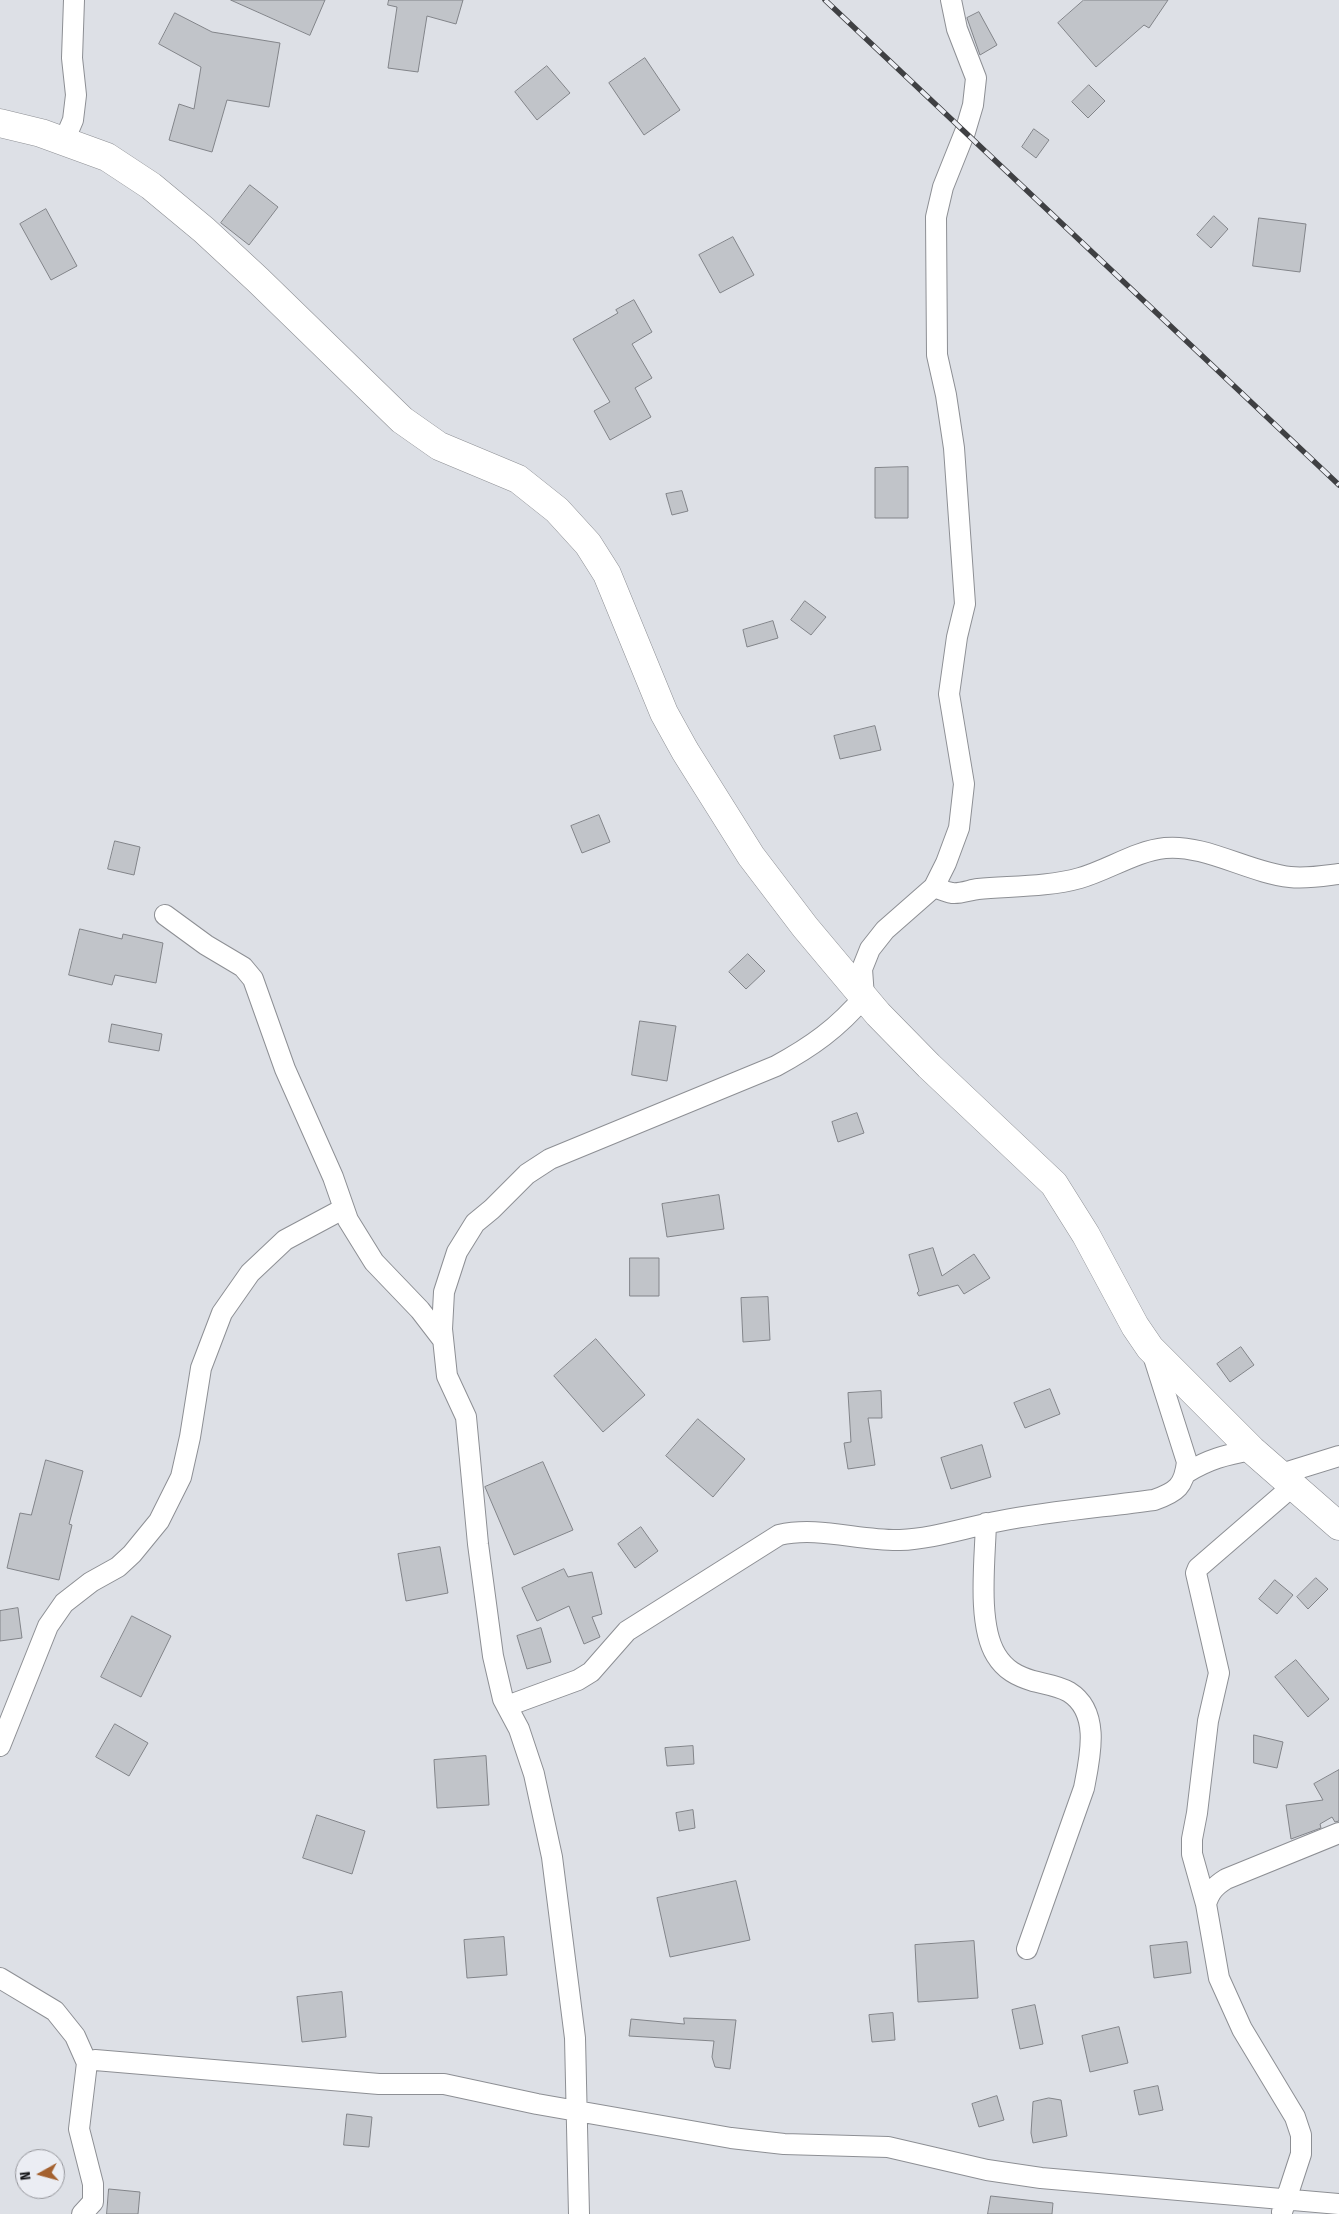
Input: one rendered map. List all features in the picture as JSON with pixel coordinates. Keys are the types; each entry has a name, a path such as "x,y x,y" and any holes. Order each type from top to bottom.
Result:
{"street":[{"path":"64,141 73,120 76,95 72,58 74,0"},
{"path":"579,2214 575,2038 552,1857 534,1774 519,1729 503,1699 493,1656 478,1544 466,1417 447,1376 443,1340 444,1292 457,1252 475,1223 527,1174 550,1159 776,1066 825,1036 845,1019 864,997 862,969 870,950 886,930 934,887 946,864 959,828 964,784 950,694 957,637 965,604 954,448 946,395 937,354 936,217 943,187 965,132 973,105 976,78 957,29 951,0"},
{"path":"0,123 64,141 107,157 151,186 189,217 258,280 402,420 439,446 518,479 557,510 588,544 607,574 664,713 751,856 805,927 864,997 929,1066 1054,1184 1086,1234 1135,1326 1150,1348 1252,1450 1339,1526"},
{"path":"934,887 952,893 1062,882 1109,868 1150,850 1166,848 1185,849 1289,877 1339,874"},
{"path":"164,915 206,945 243,967 253,979 285,1069 333,1177 343,1209 360,1242 374,1262 420,1310 443,1340"},
{"path":"0,1746 48,1626 64,1602 91,1582 118,1567 132,1554 159,1521 181,1476 190,1437 201,1368 222,1313 250,1273 285,1240 343,1209"},
{"path":"507,1706 578,1680 592,1672 627,1631 779,1535 807,1532 899,1540 919,1538 1024,1516 1154,1500 1169,1494 1180,1487 1186,1474 1188,1462 1150,1348"},
{"path":"1186,1474 1206,1461 1222,1455 1252,1450"},
{"path":"1284,2207 1301,2154 1301,2135 1295,2117 1242,2029 1219,1978 1206,1904 1192,1854 1192,1839 1208,1721 1217,1691 1219,1668 1196,1573 1198,1568 1287,1480 1339,1456"},
{"path":"986,1523 985,1612 990,1644 997,1657 1016,1676 1068,1691 1078,1698 1086,1708 1091,1727 1089,1763 1084,1788 1028,1949"},
{"path":"1206,1904 1209,1893 1215,1886 1226,1879 1339,1833"},
{"path":"0,1978 54,2010 75,2036 87,2063 79,2129 93,2184 92,2202 82,2214"},
{"path":"87,2063 95,2060 379,2084 444,2084 577,2111 731,2138 784,2144 888,2147 987,2170 1284,2207 1339,2204"}],"building":[{"path":"231,0 325,0 310,35"},
{"path":"389,0 463,0 456,24 427,16 418,72 388,68 397,7 388,5"},
{"path":"1084,0 1168,0 1149,28 1144,25 1096,67 1058,23"},
{"path":"979,12 997,45 980,55 967,18"},
{"path":"175,13 212,32 280,43 269,107 227,100 212,152 169,140 179,104 194,109 201,67 159,44"},
{"path":"645,58 680,110 644,135 609,83"},
{"path":"547,66 570,93 537,120 515,92"},
{"path":"1089,85 1105,101 1088,118 1072,102"},
{"path":"1034,129 1049,140 1036,158 1022,147"},
{"path":"250,185 278,207 249,245 221,223"},
{"path":"46,209 77,266 51,280 20,224"},
{"path":"1214,216 1228,229 1211,248 1197,235"},
{"path":"1259,218 1306,224 1300,272 1253,266"},
{"path":"733,237 754,275 720,293 699,255"},
{"path":"634,300 652,332 632,344 652,378 635,388 651,417 610,440 594,411 610,402 573,339 618,313 616,310"},
{"path":"908,467 908,518 875,518 875,468"},
{"path":"682,491 688,511 672,515 666,494"},
{"path":"805,601 826,617 811,635 791,620"},
{"path":"773,621 778,638 747,647 743,630"},
{"path":"875,726 881,750 840,759 834,736"},
{"path":"599,815 610,842 582,853 571,826"},
{"path":"115,841 140,847 134,875 108,869"},
{"path":"80,929 122,939 123,934 163,943 156,983 115,975 112,985 69,975"},
{"path":"748,954 765,971 746,989 729,972"},
{"path":"640,1021 676,1026 667,1081 632,1075"},
{"path":"112,1024 162,1034 159,1051 109,1042"},
{"path":"857,1113 864,1133 838,1142 832,1122"},
{"path":"719,1195 724,1229 667,1237 662,1204"},
{"path":"933,1248 942,1276 974,1254 990,1278 964,1294 958,1285 919,1296 909,1255"},
{"path":"630,1258 659,1258 659,1296 630,1296"},
{"path":"768,1297 770,1340 743,1342 741,1298"},
{"path":"596,1339 645,1395 603,1432 554,1376"},
{"path":"1241,1347 1254,1365 1230,1382 1217,1364"},
{"path":"1050,1389 1060,1414 1025,1428 1014,1403"},
{"path":"881,1391 882,1418 868,1418 875,1465 848,1469 844,1443 851,1442 848,1393"},
{"path":"698,1419 745,1459 713,1497 666,1456"},
{"path":"982,1445 991,1477 951,1489 941,1458"},
{"path":"46,1460 83,1471 69,1524 72,1525 59,1580 7,1568 20,1513 31,1515"},
{"path":"543,1462 573,1530 514,1555 485,1487"},
{"path":"641,1527 658,1551 635,1568 618,1544"},
{"path":"440,1547 448,1593 406,1601 398,1554"},
{"path":"564,1569 568,1577 592,1572 602,1614 592,1617 600,1637 584,1644 569,1606 537,1621 522,1588"},
{"path":"1316,1578 1328,1589 1308,1609 1297,1597"},
{"path":"1275,1580 1293,1595 1277,1614 1259,1599"},
{"path":"18,1608 22,1638 0,1641 0,1611"},
{"path":"132,1616 171,1636 141,1697 101,1677"},
{"path":"541,1628 551,1662 527,1669 517,1636"},
{"path":"1296,1660 1329,1699 1308,1717 1275,1677"},
{"path":"115,1724 148,1743 129,1776 96,1757"},
{"path":"1254,1735 1283,1742 1277,1768 1254,1763"},
{"path":"693,1746 694,1764 667,1766 665,1748"},
{"path":"486,1756 489,1805 437,1808 434,1760"},
{"path":"1339,1770 1339,1821 1335,1822 1332,1817 1320,1824 1321,1828 1291,1839 1286,1805 1323,1800 1314,1784"},
{"path":"693,1810 695,1828 679,1831 676,1813"},
{"path":"317,1815 365,1831 352,1874 303,1858"},
{"path":"736,1881 750,1940 670,1957 657,1898"},
{"path":"504,1937 507,1975 467,1978 464,1940"},
{"path":"974,1941 978,1998 918,2002 915,1945"},
{"path":"1187,1942 1191,1973 1154,1978 1150,1946"},
{"path":"342,1992 346,2037 302,2042 297,1997"},
{"path":"1035,2005 1043,2044 1020,2049 1012,2010"},
{"path":"893,2013 895,2040 872,2042 869,2015"},
{"path":"684,2018 736,2020 730,2069 715,2067 712,2057 714,2041 629,2036 631,2019 684,2024"},
{"path":"1119,2027 1128,2063 1090,2072 1082,2036"},
{"path":"1158,2086 1163,2110 1139,2115 1134,2091"},
{"path":"997,2096 1004,2120 979,2127 972,2104"},
{"path":"1049,2098 1061,2100 1067,2136 1033,2143 1031,2133 1033,2102"},
{"path":"347,2114 372,2117 369,2147 344,2145"},
{"path":"109,2189 140,2192 138,2214 107,2214"},
{"path":"991,2196 1053,2203 1052,2214 988,2214"}],"railway":[{"path":"825,0 1339,485"}]}
